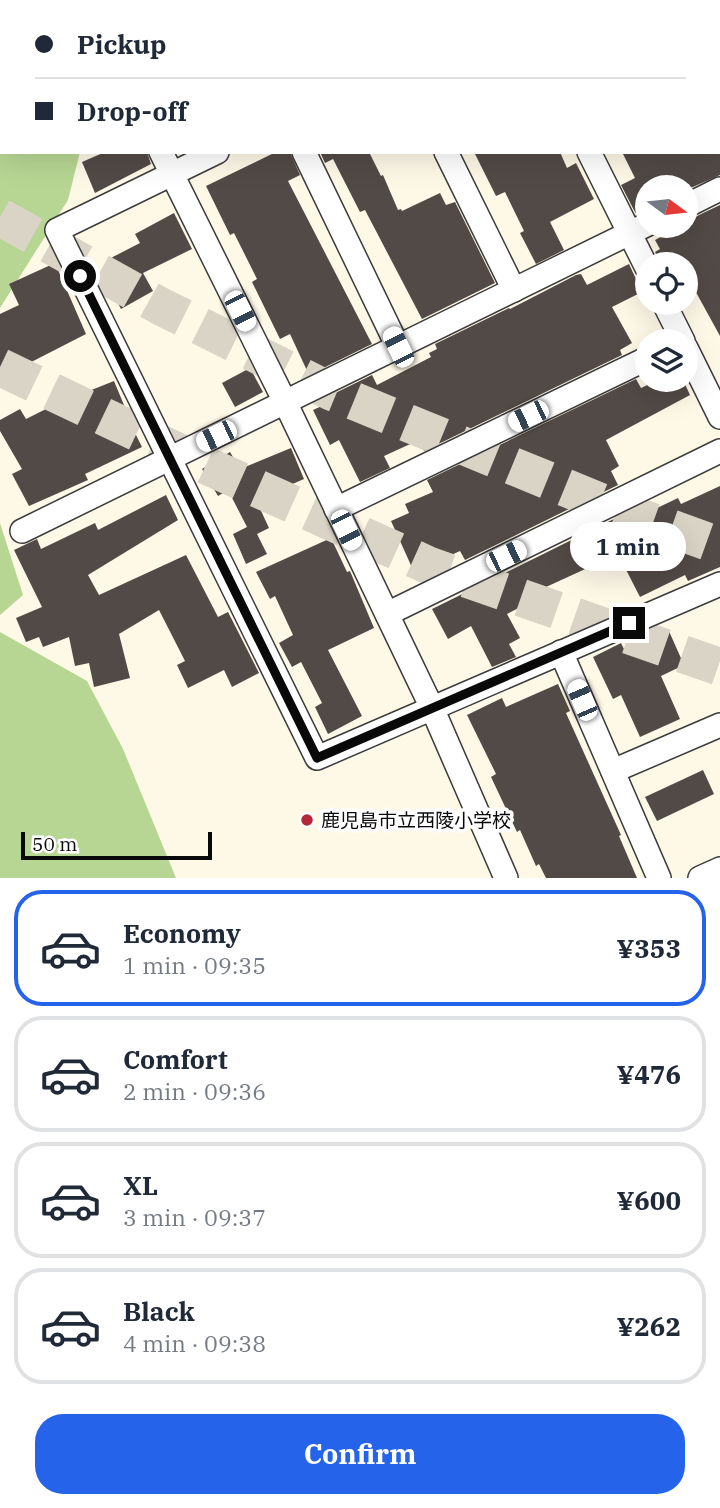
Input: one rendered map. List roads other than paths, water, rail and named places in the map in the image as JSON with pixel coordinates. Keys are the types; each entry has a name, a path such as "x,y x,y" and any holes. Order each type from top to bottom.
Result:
{"street":[{"path":"162,154 432,708 506,878"},
{"path":"212,154 57,230 317,758 720,584"},
{"path":"305,154 398,347"},
{"path":"447,154 514,290"},
{"path":"590,154 635,224"},
{"path":"698,200 720,189"},
{"path":"22,531 635,230"},
{"path":"336,509 635,364"},
{"path":"698,373 720,418"},
{"path":"387,614 720,451"},
{"path":"561,652 659,878"},
{"path":"613,771 720,725"},
{"path":"700,878 720,869"}],"tunnel":[{"path":"0,217 160,306 332,392 625,512 720,546"},
{"path":"0,367 214,469 430,566 720,667"}],"place":[{"name":"鹿児島市立西陵小学校","path":"307,820"}]}
